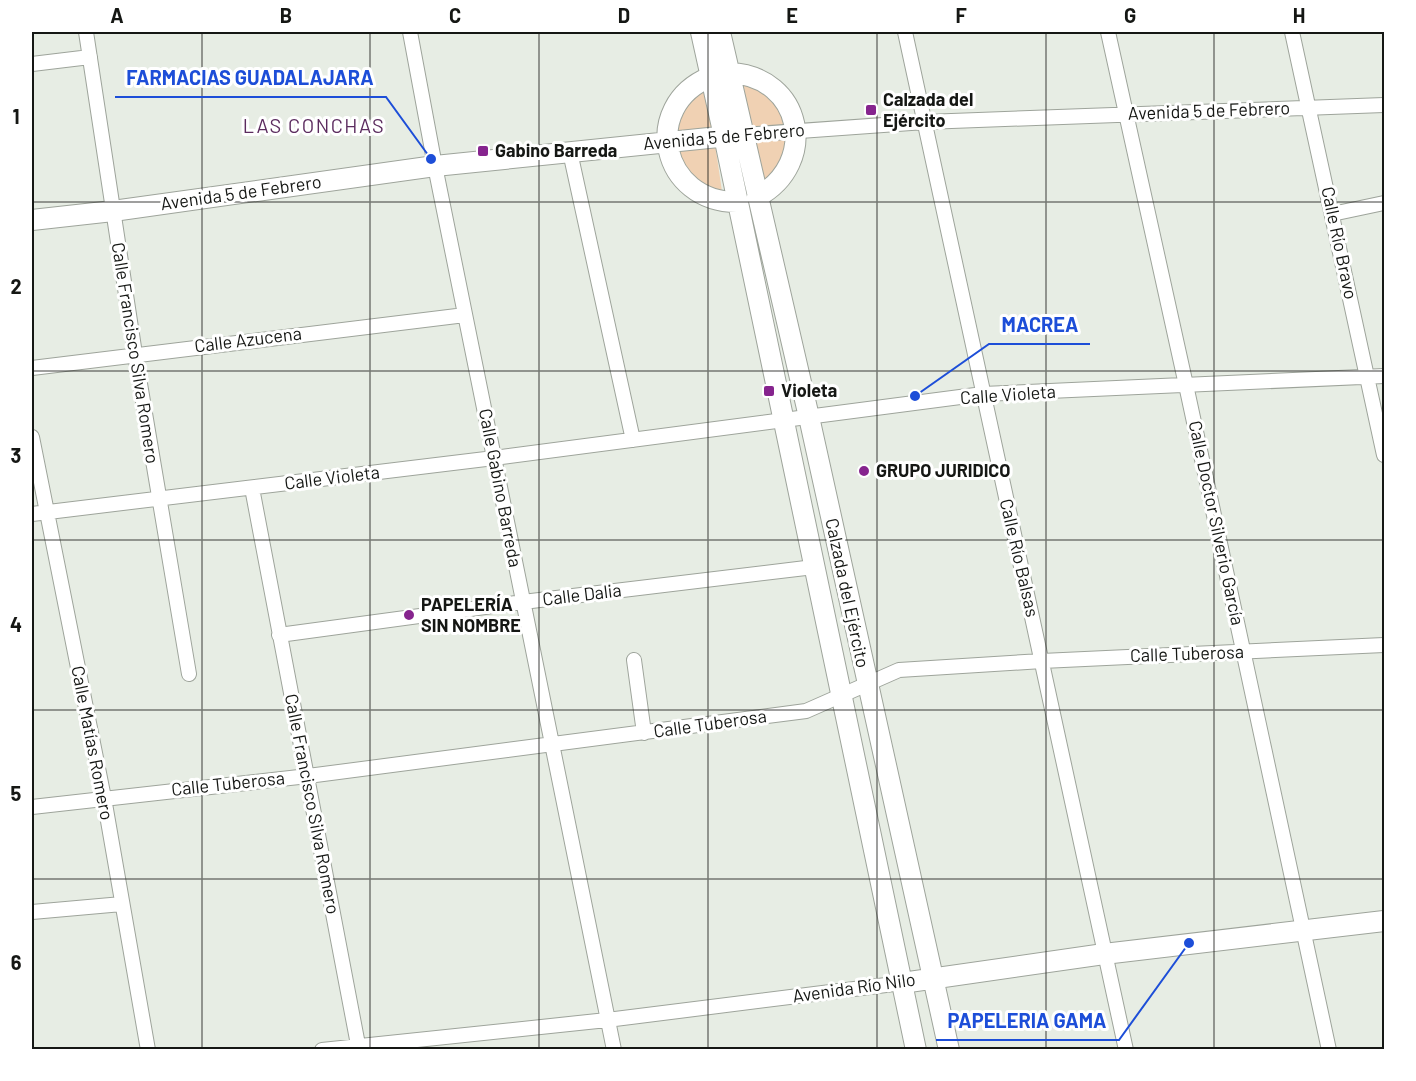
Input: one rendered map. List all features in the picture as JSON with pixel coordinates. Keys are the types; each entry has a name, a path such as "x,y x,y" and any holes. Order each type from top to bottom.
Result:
{"main road":[{"name":"Calzada del Ejército","path":"701,32 720,75 734,135 758,196 949,1050"},
{"name":"Calzada del Ejército","path":"720,32 720,75"},
{"path":"738,202 726,202 706,197 691,188 675,168 667,142 670,118 677,103 689,89 720,75 754,77 769,84 790,109 796,131 796,145 792,159 786,173 775,186 758,196"},
{"name":"Avenida 5 de Febrero","path":"32,220 113,211 435,166 734,135"},
{"name":"Calzada del Ejército","path":"734,135 738,202 916,1050"},
{"name":"Avenida Río Nilo","path":"902,983 1104,954 1384,921"}],"street":[{"name":"Calle Francisco Silva Romero","path":"86,32 135,354 189,674"},
{"name":"Calle Gabino Barreda","path":"410,32 435,166 614,1050"},
{"name":"Calle Río Balsas","path":"904,32 1126,1050"},
{"name":"Calle Doctor Silverio García","path":"1108,32 1329,1050"},
{"name":"Calle Río Bravo","path":"1292,32 1384,455"},
{"path":"32,64 90,57"},
{"name":"Avenida 5 de Febrero","path":"734,135 925,122 1384,105"},
{"path":"570,152 633,440"},
{"path":"1332,214 1384,203"},
{"name":"Calle Azucena","path":"32,368 465,315"},
{"name":"Calle Violeta","path":"32,514 494,458 983,394 1384,376"},
{"name":"Calle Matías Romero","path":"32,437 104,798 148,1050"},
{"name":"Calle Francisco Silva Romero","path":"252,488 359,1048"},
{"name":"Calle Dalia","path":"279,635 523,602 814,567"},
{"name":"Calle Tuberosa","path":"32,807 308,776 806,711 899,670 1384,645"},
{"path":"634,660 644,733"},
{"path":"32,912 122,904"},
{"name":"Avenida Río Nilo","path":"322,1050 359,1048 607,1020 902,983"}],"shaded area":[{"path":"743,82 775,97 786,125 745,129 734,83"},
{"path":"704,83 713,134 672,139 671,123"},
{"path":"794,138 794,141 759,192 749,142"},
{"path":"715,144 723,198 703,193 674,150"}],"place":[{"name":"Calzada del Ejército","path":"871,110"},
{"name":"Gabino Barreda","path":"483,151"},
{"name":"FARMACIAS GUADALAJARA","path":"431,159"},
{"name":"Violeta","path":"769,391"},
{"name":"MACREA","path":"915,396"},
{"name":"GRUPO JURIDICO","path":"864,471"},
{"name":"PAPELERÍA SIN NOMBRE","path":"409,615"},
{"name":"PAPELERIA GAMA","path":"1189,943"}],"district":[{"name":"LAS CONCHAS","path":"314,126"}]}
